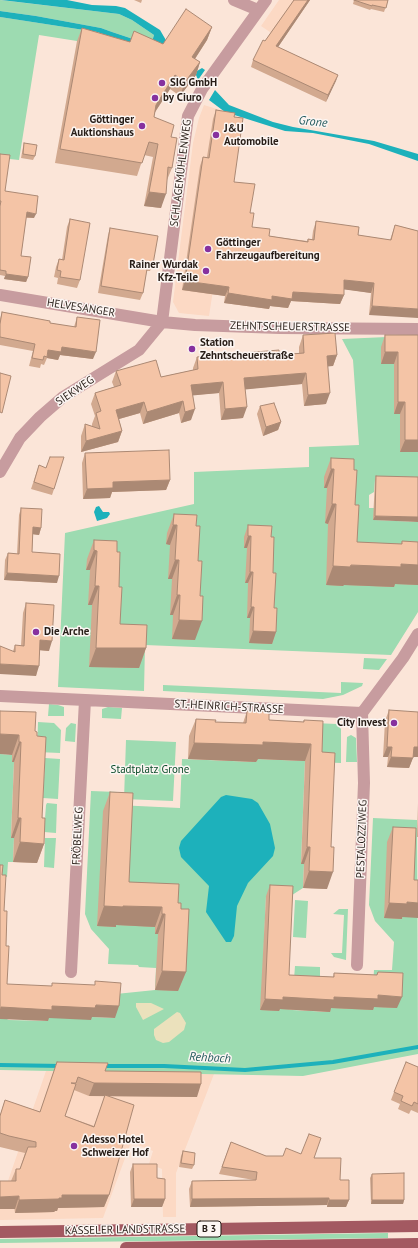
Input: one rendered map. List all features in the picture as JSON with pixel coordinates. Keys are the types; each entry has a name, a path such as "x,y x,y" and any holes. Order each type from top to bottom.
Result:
{"main road":[{"name":"KASSELER LANDSTRASSE","path":"0,1232 418,1226"},
{"name":"KASSELER LANDSTRASSE","path":"126,1248 418,1244"}],"street":[{"path":"234,0 258,10"},
{"name":"SCHLAGEMÜHLENWEG","path":"162,322 188,116 202,90 266,0"},
{"name":"HELVESANGER","path":"0,295 162,322"},
{"name":"ZEHNTSCHEUERSTRASSE","path":"162,322 196,325 280,328 418,329"},
{"name":"SIEKWEG","path":"0,472 20,438 40,417 64,397 139,350 162,322"},
{"path":"362,713 403,658 418,634"},
{"name":"ST.-HEINRICH-STRASSE","path":"0,696 362,713"},
{"name":"FRÖBELWEG","path":"71,972 85,700"},
{"name":"PESTALOZZIWEG","path":"357,965 364,783 362,713"}],"shaded area":[{"path":"279,0 310,0 282,40 261,26"},
{"name":"Göttinger Fahrzeugaufbereitung","path":"204,105 233,114 217,264 209,316 179,313 173,302 193,143"},
{"name":"Adesso Hotel Schweizer Hof","path":"46,1071 214,1074 176,1173 176,1217 163,1217 162,1169 149,1164 153,1151 131,1142 103,1218 0,1220 0,1204"}],"green space":[{"path":"0,0 119,14 132,20 154,35 151,45 101,28 0,11"},
{"path":"0,17 97,32 130,44 77,41 39,35 19,160 0,158"},
{"path":"418,337 418,482 375,480 374,492 369,495 369,508 374,508 374,520 418,522 418,612 391,655 145,645 144,691 58,687 65,533 194,504 194,472 309,467 309,447 359,445 353,360 342,339"},
{"path":"364,658 387,659 379,670 363,669"},
{"path":"341,682 363,683 362,686 343,695 323,699 163,691 163,685 341,693"},
{"path":"49,704 64,707 64,716 48,716"},
{"path":"108,707 122,708 121,719 102,718 102,709"},
{"path":"269,721 337,724 341,729 341,763 316,762"},
{"path":"38,722 54,723 61,730 60,753 37,752"},
{"path":"71,723 76,724 75,742 65,741 66,728"},
{"path":"351,735 356,738 357,762 346,762 347,737"},
{"name":"Stadtplatz Grone","path":"126,740 176,742 173,801 124,799"},
{"path":"0,754 12,755 12,761 14,762 11,837 14,838 13,862 8,862 7,877 0,876"},
{"path":"45,758 60,759 58,799 43,798"},
{"path":"182,759 256,762 257,759 305,761 301,863 304,864 303,888 289,897 266,896 261,1010 279,1006 292,1010 329,1012 330,1008 373,984 374,970 392,970 394,942 375,921 369,905 373,818 417,820 418,1054 303,1076 0,1070 0,1016 9,1020 47,1021 48,1018 115,1018 116,994 155,990 156,968 139,967 138,965 108,964 109,949 91,929 85,914 91,791 117,792 117,805 180,808"},
{"path":"47,803 57,804 56,833 44,832"},
{"path":"45,838 56,838 54,868 44,867"},
{"path":"295,900 308,901 306,938 293,937"},
{"path":"339,909 348,909 346,960 334,957 331,953 342,953 344,915 333,914"},
{"path":"295,966 320,967 320,981 294,979"},
{"path":"388,1233 388,1238 0,1243 0,1239"}],"sand":[{"path":"136,1003 151,1003 164,1009 143,1020 136,1007"},
{"path":"177,1012 180,1013 186,1023 184,1030 169,1042 163,1043 156,1040 154,1029"}],"water":[{"path":"1,0 67,0 92,5 125,8 160,30 167,42 197,71 202,68 205,70 198,80 196,75 130,44 97,32 0,17 0,11 101,28 151,45 154,35 132,20 119,14"},
{"path":"215,90 229,105 273,122 293,127 374,141 418,154 418,161 369,144 313,133 285,131 225,112 209,100"},
{"path":"99,506 103,512 109,512 110,514 107,518 97,521 94,512 96,507"},
{"path":"226,795 252,799 258,803 270,824 275,848 273,856 248,883 237,906 234,936 231,942 226,942 206,912 209,886 181,857 179,848 181,841 221,797"}],"building":[{"path":"294,0 308,0 276,46 338,75 328,95 253,60 263,40 265,41"},
{"path":"354,0 388,0 386,8 372,6"},
{"path":"186,9 212,27 192,57 200,62 185,82 175,75 156,105 154,117 174,125 171,137 177,138 172,168 168,167 166,194 149,192 158,144 149,142 142,163 60,149 82,28 130,42 134,31 163,44"},
{"path":"216,110 235,113 234,117 243,118 234,182 255,184 250,213 254,213 252,227 270,229 269,236 308,242 308,239 314,240 316,221 359,227 358,235 391,240 395,225 418,231 418,309 372,306 374,283 344,280 344,295 293,292 292,299 272,296 272,300 228,293 229,287 185,281 203,157 209,158"},
{"path":"24,143 37,145 35,156 23,154"},
{"path":"0,154 10,155 5,191 38,196 36,214 27,212 21,256 31,257 28,277 6,274 6,271 0,270"},
{"path":"70,219 90,223 80,280 60,277 61,271 57,270 59,259 64,260"},
{"path":"110,228 158,236 153,264 148,263 143,293 101,286"},
{"path":"2,312 50,321 50,323 76,327 77,317 100,320 96,352 62,347 61,352 48,350 47,357 44,356 43,360 32,358 35,344 0,337"},
{"path":"335,333 337,355 327,356 330,393 308,395 306,373 244,378 247,407 225,409 223,382 191,385 195,409 185,412 183,401 147,412 144,402 116,410 122,431 86,441 85,424 100,429 96,413 101,411 95,393 121,385 116,371 156,360 161,377 198,369 197,357 279,350 279,355 304,353 303,335"},
{"path":"385,335 418,335 418,440 405,440 405,402 398,402 398,352 385,352"},
{"path":"0,373 11,376 2,413 0,412"},
{"path":"274,403 281,422 266,427 260,406"},
{"path":"169,450 170,480 113,482 113,488 87,489 85,453"},
{"path":"50,457 64,457 54,489 34,482 39,465 46,468"},
{"path":"331,458 354,459 354,470 357,470 355,505 359,505 357,542 402,544 402,541 418,542 418,565 401,564 401,567 351,565 350,567 333,566 336,504 332,504 334,469 331,469"},
{"path":"376,476 418,477 418,517 375,516"},
{"path":"21,508 42,509 41,528 33,527 32,552 60,554 59,576 7,573 8,553 19,554"},
{"path":"174,514 197,515 196,526 200,526 198,561 202,561 200,596 203,596 202,621 179,620 180,595 177,595 179,560 175,560 177,525 173,525"},
{"path":"248,525 272,526 271,537 274,537 273,573 276,573 274,608 277,608 276,632 253,631 254,607 251,607 253,572 250,572 251,536 248,536"},
{"path":"94,540 117,541 117,552 120,552 119,587 122,587 120,624 147,625 146,648 96,648 99,586 95,586 97,551 94,550"},
{"path":"26,603 54,605 52,641 40,640 39,666 0,664 0,646 15,652 15,645 24,646"},
{"path":"389,710 418,712 418,747 414,747 413,758 391,757 392,747 387,747"},
{"path":"0,711 36,712 35,731 37,732 37,736 46,737 42,818 45,818 44,844 20,842 21,818 18,818 21,742 19,742 19,735 0,734"},
{"path":"247,711 269,712 269,720 304,722 304,720 323,721 322,752 335,753 331,847 334,847 333,872 309,871 310,847 307,847 311,744 263,742 263,745 194,743 196,719 216,720 215,722 246,723"},
{"path":"110,792 133,793 129,882 179,884 178,903 181,903 181,909 189,909 186,972 162,971 165,914 162,914 162,907 104,906"},
{"path":"393,827 416,828 414,880 418,880 418,903 389,903"},
{"path":"0,865 3,865 2,875 6,875 4,911 7,911 6,946 9,946 7,984 52,986 52,983 95,985 95,981 121,983 119,1006 96,1005 95,1008 52,1006 52,1010 1,1007 0,1009"},
{"path":"270,885 293,886 289,975 334,977 334,973 377,975 378,972 403,973 402,997 378,995 378,999 334,997 334,1000 283,997 283,1000 265,999"},
{"path":"57,1062 108,1063 105,1071 201,1072 201,1084 94,1083 78,1077 76,1083 71,1083 76,1084 65,1116 94,1127 105,1095 134,1105 109,1195 62,1195 62,1198 59,1199 19,1200 19,1196 0,1197 0,1181 16,1181 16,1169 20,1169 28,1147 36,1147 36,1142 0,1133 0,1116 5,1100 40,1112"},
{"path":"406,1062 418,1067 418,1104 414,1102 412,1106 401,1101 403,1096 394,1092"},
{"path":"309,1134 321,1138 314,1158 341,1158 340,1180 349,1180 349,1200 329,1200 329,1198 192,1199 192,1181 256,1180 257,1172 222,1167 231,1142 266,1156 283,1156 286,1148 301,1154"},
{"path":"183,1151 195,1153 194,1165 181,1163"},
{"path":"133,1164 157,1164 157,1178 165,1179 165,1199 134,1199"},
{"path":"404,1173 404,1200 372,1200 372,1174"}],"waterway":[{"name":"Rehbach","path":"102,1066 164,1066 245,1070 333,1062 418,1047"},
{"name":"Rehbach","path":"0,1065 62,1066"}],"place":[{"name":"SIG GmbH","path":"162,83"},
{"name":"by Ciuro","path":"155,98"},
{"name":"Göttinger Auktionshaus","path":"142,126"},
{"name":"J&U Automobile","path":"216,135"},
{"name":"Göttinger Fahrzeugaufbereitung","path":"208,249"},
{"name":"Rainer Wurdak Kfz-Teile","path":"206,271"},
{"name":"Station Zehntscheuerstraße","path":"192,349"},
{"name":"Die Arche","path":"36,632"},
{"name":"City Invest","path":"394,723"},
{"name":"Adesso Hotel Schweizer Hof","path":"74,1146"}],"water label":[{"name":"Grone","path":"313,122"}]}
